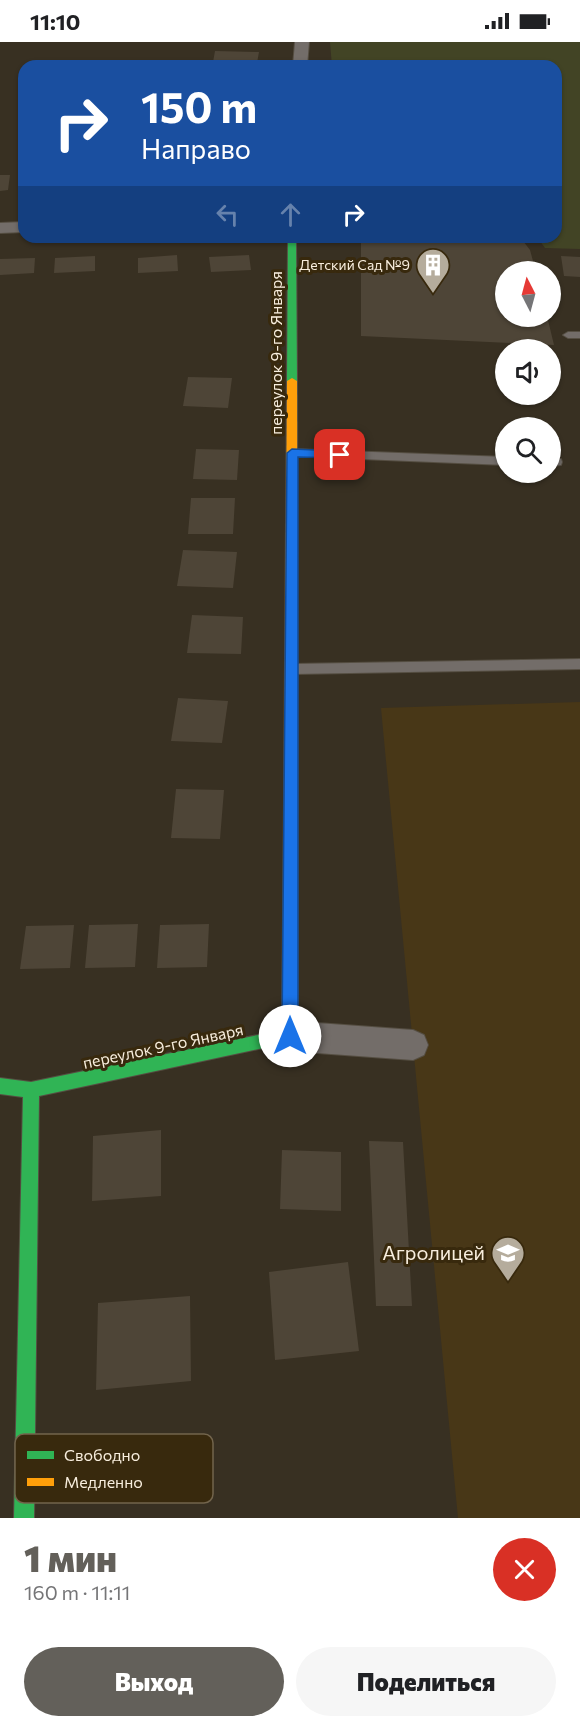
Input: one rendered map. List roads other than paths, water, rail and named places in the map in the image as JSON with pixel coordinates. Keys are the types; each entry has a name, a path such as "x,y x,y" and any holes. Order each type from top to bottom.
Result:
{"street":[{"path":"300,60 302,42"},
{"path":"0,228 18,227"},
{"name":"переулок 9-го Января","path":"0,1086 31,1090 290,1036 292,243"},
{"path":"290,1036 413,1045"},
{"path":"25,1434 31,1090"},
{"path":"24,1503 24,1518"}],"lane":[{"path":"568,335 580,335"},
{"path":"292,453 495,460"},
{"path":"292,669 580,664"}],"place":[{"name":"Детский Сад №9","path":"433,294"},
{"name":"Агролицей","path":"508,1282"}]}
